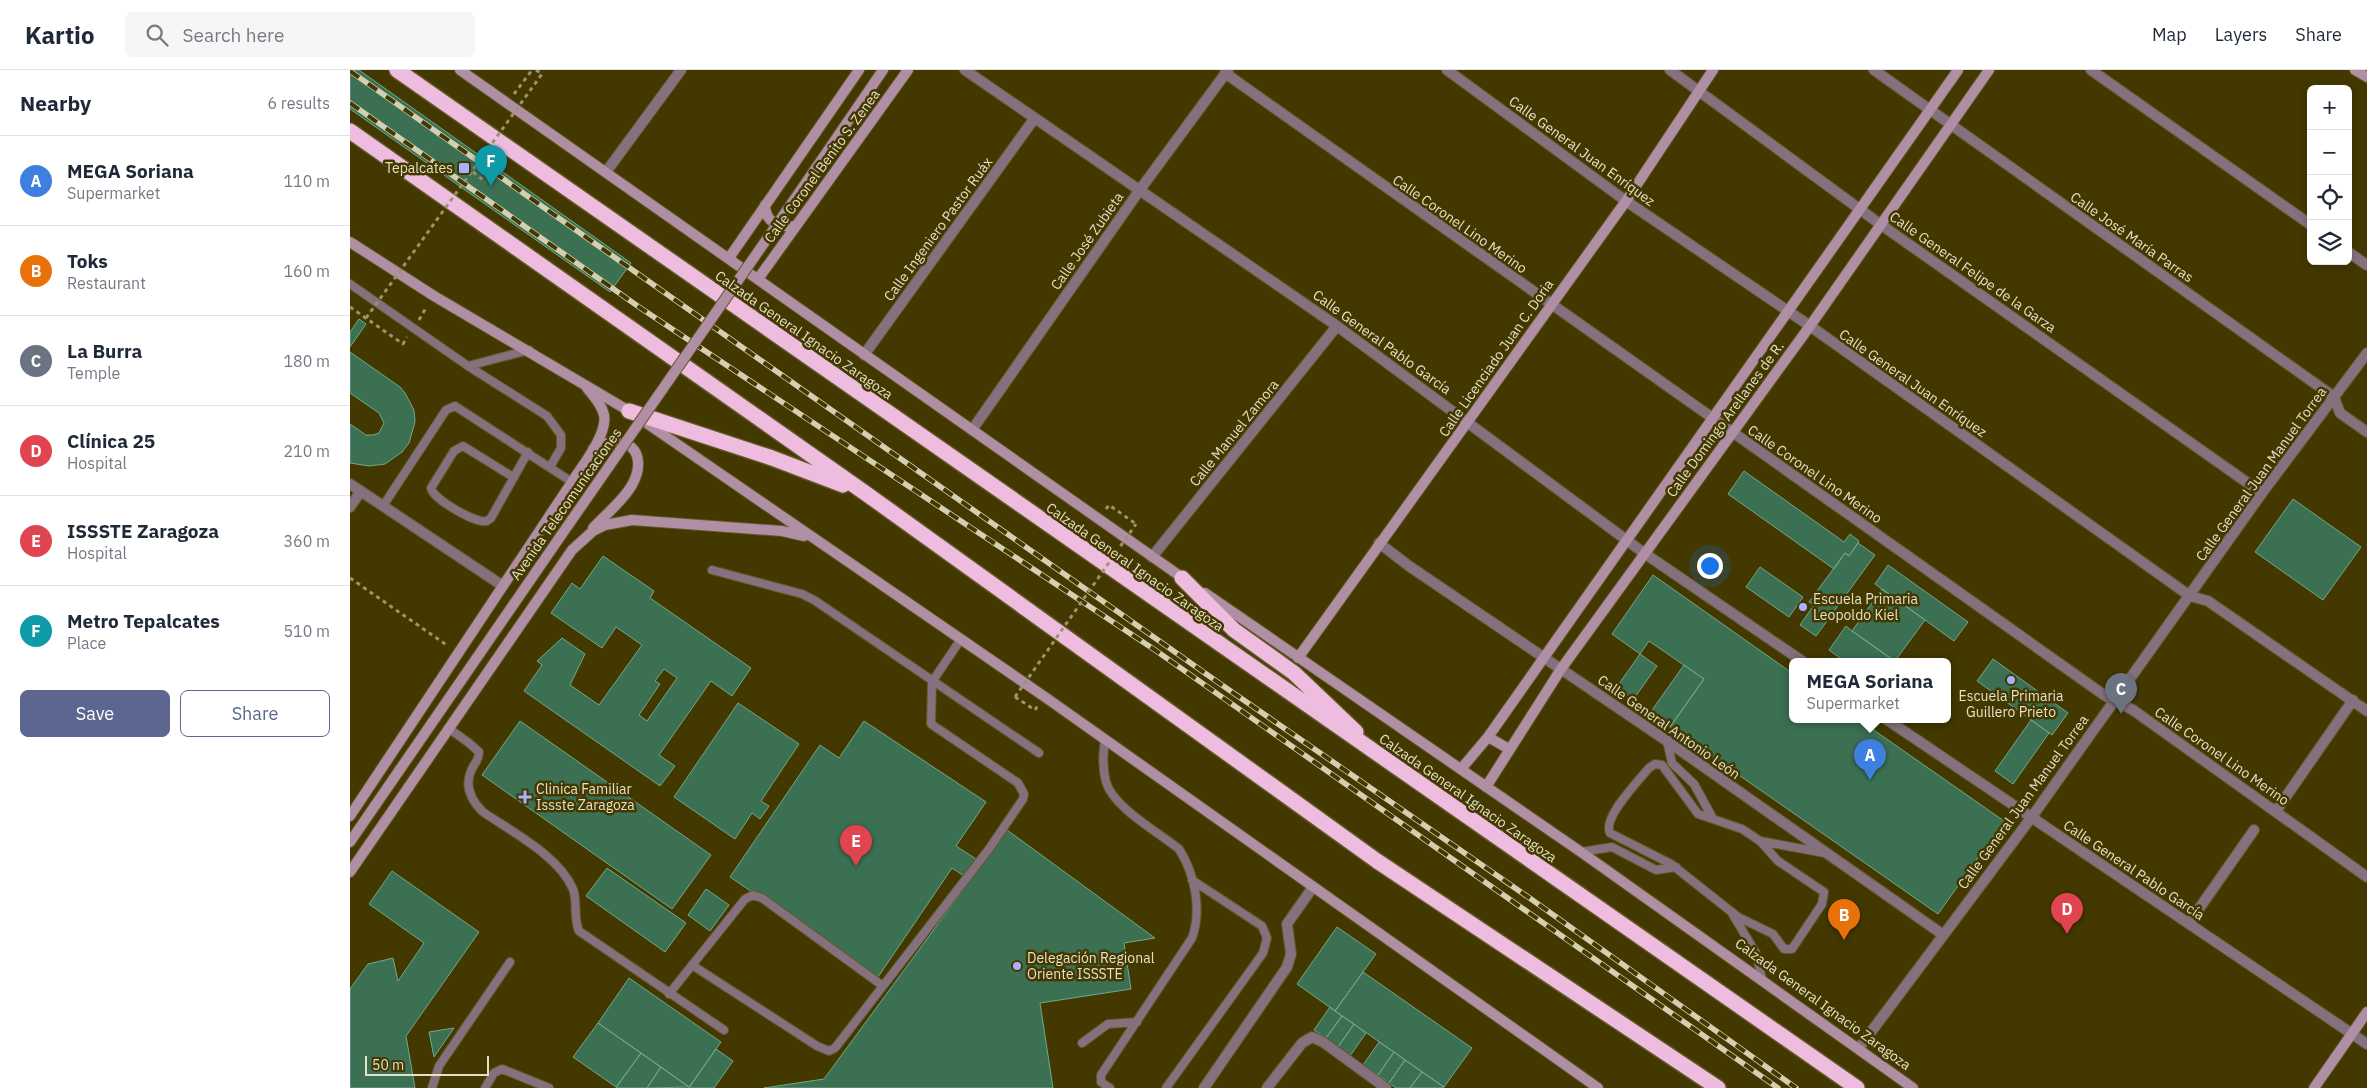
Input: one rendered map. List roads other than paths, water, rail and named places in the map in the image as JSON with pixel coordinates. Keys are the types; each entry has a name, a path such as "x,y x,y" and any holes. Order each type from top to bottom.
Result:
{"highway":[{"name":"Calzada General Ignacio Zaragoza","path":"397,70 1392,766 1857,1088"},
{"path":"350,131 868,495 1377,861 1718,1088"},
{"path":"629,411 772,458 868,495"},
{"path":"1182,578 1234,630 1294,673 1392,766"}],"street":[{"name":"Calzada General Ignacio Zaragoza","path":"460,70 1182,578 1581,852 1913,1088"},
{"path":"606,172 681,70"},
{"name":"Calle Coronel Benito S. Zenea","path":"729,258 859,70"},
{"name":"Calle Coronel Benito S. Zenea","path":"803,187 883,70"},
{"name":"Calle Coronel Benito S. Zenea","path":"758,279 908,70"},
{"name":"Calle General Pablo García","path":"965,70 1337,326 1628,539 1644,553 1798,658"},
{"name":"Calle General Juan Enríquez","path":"1447,70 1626,201 1789,314 1810,326 2190,596 2208,601 2367,710"},
{"name":"Calle General Felipe de la Garza","path":"1670,70 1880,224 2262,494"},
{"name":"Calle Licenciado Juan C. Doria","path":"1298,658 1379,542 1469,422 1550,305 1626,201 1713,70"},
{"name":"Calle José María Parras","path":"1874,70 2334,397 2340,413 2367,432"},
{"name":"Calle Domingo Arellanes de R.","path":"1461,769 1488,737 1712,418 1789,314 1958,70"},
{"name":"Calle Domingo Arellanes de R.","path":"1486,787 1561,669 1731,432 1810,326 1989,70"},
{"path":"2092,70 2307,222"},
{"path":"2354,70 2367,77"},
{"name":"Calle José Zubieta","path":"972,430 1139,191 1227,72"},
{"name":"Calle Coronel Lino Merino","path":"1227,72 1550,305 2114,702 2133,710 2367,877"},
{"name":"Calle Ingeniero Pastor Ruáx","path":"864,355 1034,119"},
{"name":"Avenida Telecomunicaciones","path":"350,849 352,840 803,187"},
{"path":"765,205 765,211 775,224 796,226"},
{"path":"350,242 434,296 529,350 629,411 1105,739 1598,1088"},
{"path":"2352,255 2367,265"},
{"name":"Calle Manuel Zamora","path":"1152,557 1337,326"},
{"name":"Calle General Juan Manuel Torrea","path":"1859,1048 1942,934 2031,818 2262,494 2367,353"},
{"name":"Avenida Telecomunicaciones","path":"350,816 572,482 603,431 605,416 599,403 582,382"},
{"path":"350,872 572,550 627,492 634,480 637,465 631,446 622,441 609,441 593,449"},
{"path":"350,484 503,586"},
{"path":"350,507 361,491"},
{"path":"585,536 605,525 632,520 782,531 799,534 818,542"},
{"name":"Calle General Antonio León","path":"1379,542 1409,566 1666,741 1942,934"},
{"path":"2276,811 2353,700"},
{"name":"Calle General Pablo García","path":"1892,723 2367,1044"},
{"path":"1488,737 1509,749"},
{"path":"2189,923 2254,830"},
{"path":"1204,1088 1287,966 1291,954 1287,924 1313,887"},
{"path":"2314,1088 2367,1012"},
{"path":"1268,1088 1302,1043 1312,1037 1323,1042 1386,1088"}],"lane":[{"path":"350,284 468,366 547,416 561,435 561,448 550,467"},
{"path":"468,366 529,350"},
{"path":"383,506 450,407 460,408 572,482"},
{"path":"513,477 462,446 454,451 431,488 436,497 482,523 490,518 528,452"},
{"path":"712,570 802,594 814,600 1039,753"},
{"path":"692,966 816,1046 829,1051 835,1048 989,849 1024,794 1018,783 931,724 932,682 961,639"},
{"path":"448,728 469,742 479,752 479,758 471,770 468,787 473,802 483,812 562,870 574,891 576,924 579,931 724,1030"},
{"path":"1105,739 1103,762 1106,783 1113,796 1178,850 1185,860 1192,880 1197,913 1197,925 1192,938 1137,1022 1100,1074 1101,1082 1110,1088"},
{"path":"1666,741 1672,763 1694,784 1712,817"},
{"path":"1659,764 1662,765 1680,787 1690,805 1698,814 1712,817 1742,829 1760,841 1778,861 1821,889 1825,896 1824,900 1796,947 1789,951 1780,946 1773,934 1755,927 1732,913 1676,867 1610,833 1608,822 1615,810 1649,768 1659,764"},
{"path":"1760,841 1825,853"},
{"path":"1581,852 1612,847 1621,850 1648,868 1664,871 1676,867"},
{"path":"1166,1088 1263,953 1267,938 1262,926 1192,880"},
{"path":"669,994 745,899 753,895 762,898 883,986"},
{"path":"1732,913 1756,953 1762,979"},
{"path":"432,1088 439,1066 510,962"},
{"path":"1082,1043 1108,1024 1137,1022"},
{"path":"485,1088 494,1073 502,1068 549,1088"}],"railway":[{"path":"350,71 1219,683 1531,899 1796,1088"},
{"path":"350,103 639,307 1155,650 1778,1088"}],"place":[{"name":"Tepalcates","path":"464,168"},
{"name":"Metro Tepalcates","path":"491,186"},
{"name":"Escuela Primaria Leopoldo Kiel","path":"1803,607"},
{"name":"Escuela Primaria Guillero Prieto","path":"2011,680"},
{"name":"La Burra","path":"2121,714"},
{"name":"MEGA Soriana","path":"1870,780"},
{"name":"Clinica Familiar Issste Zaragoza","path":"525,797"},
{"name":"ISSSTE Zaragoza","path":"856,866"},
{"name":"Clínica 25","path":"2067,934"},
{"name":"Toks","path":"1844,940"},
{"name":"Delegación Regional Oriente ISSSTE","path":"1017,966"}]}
